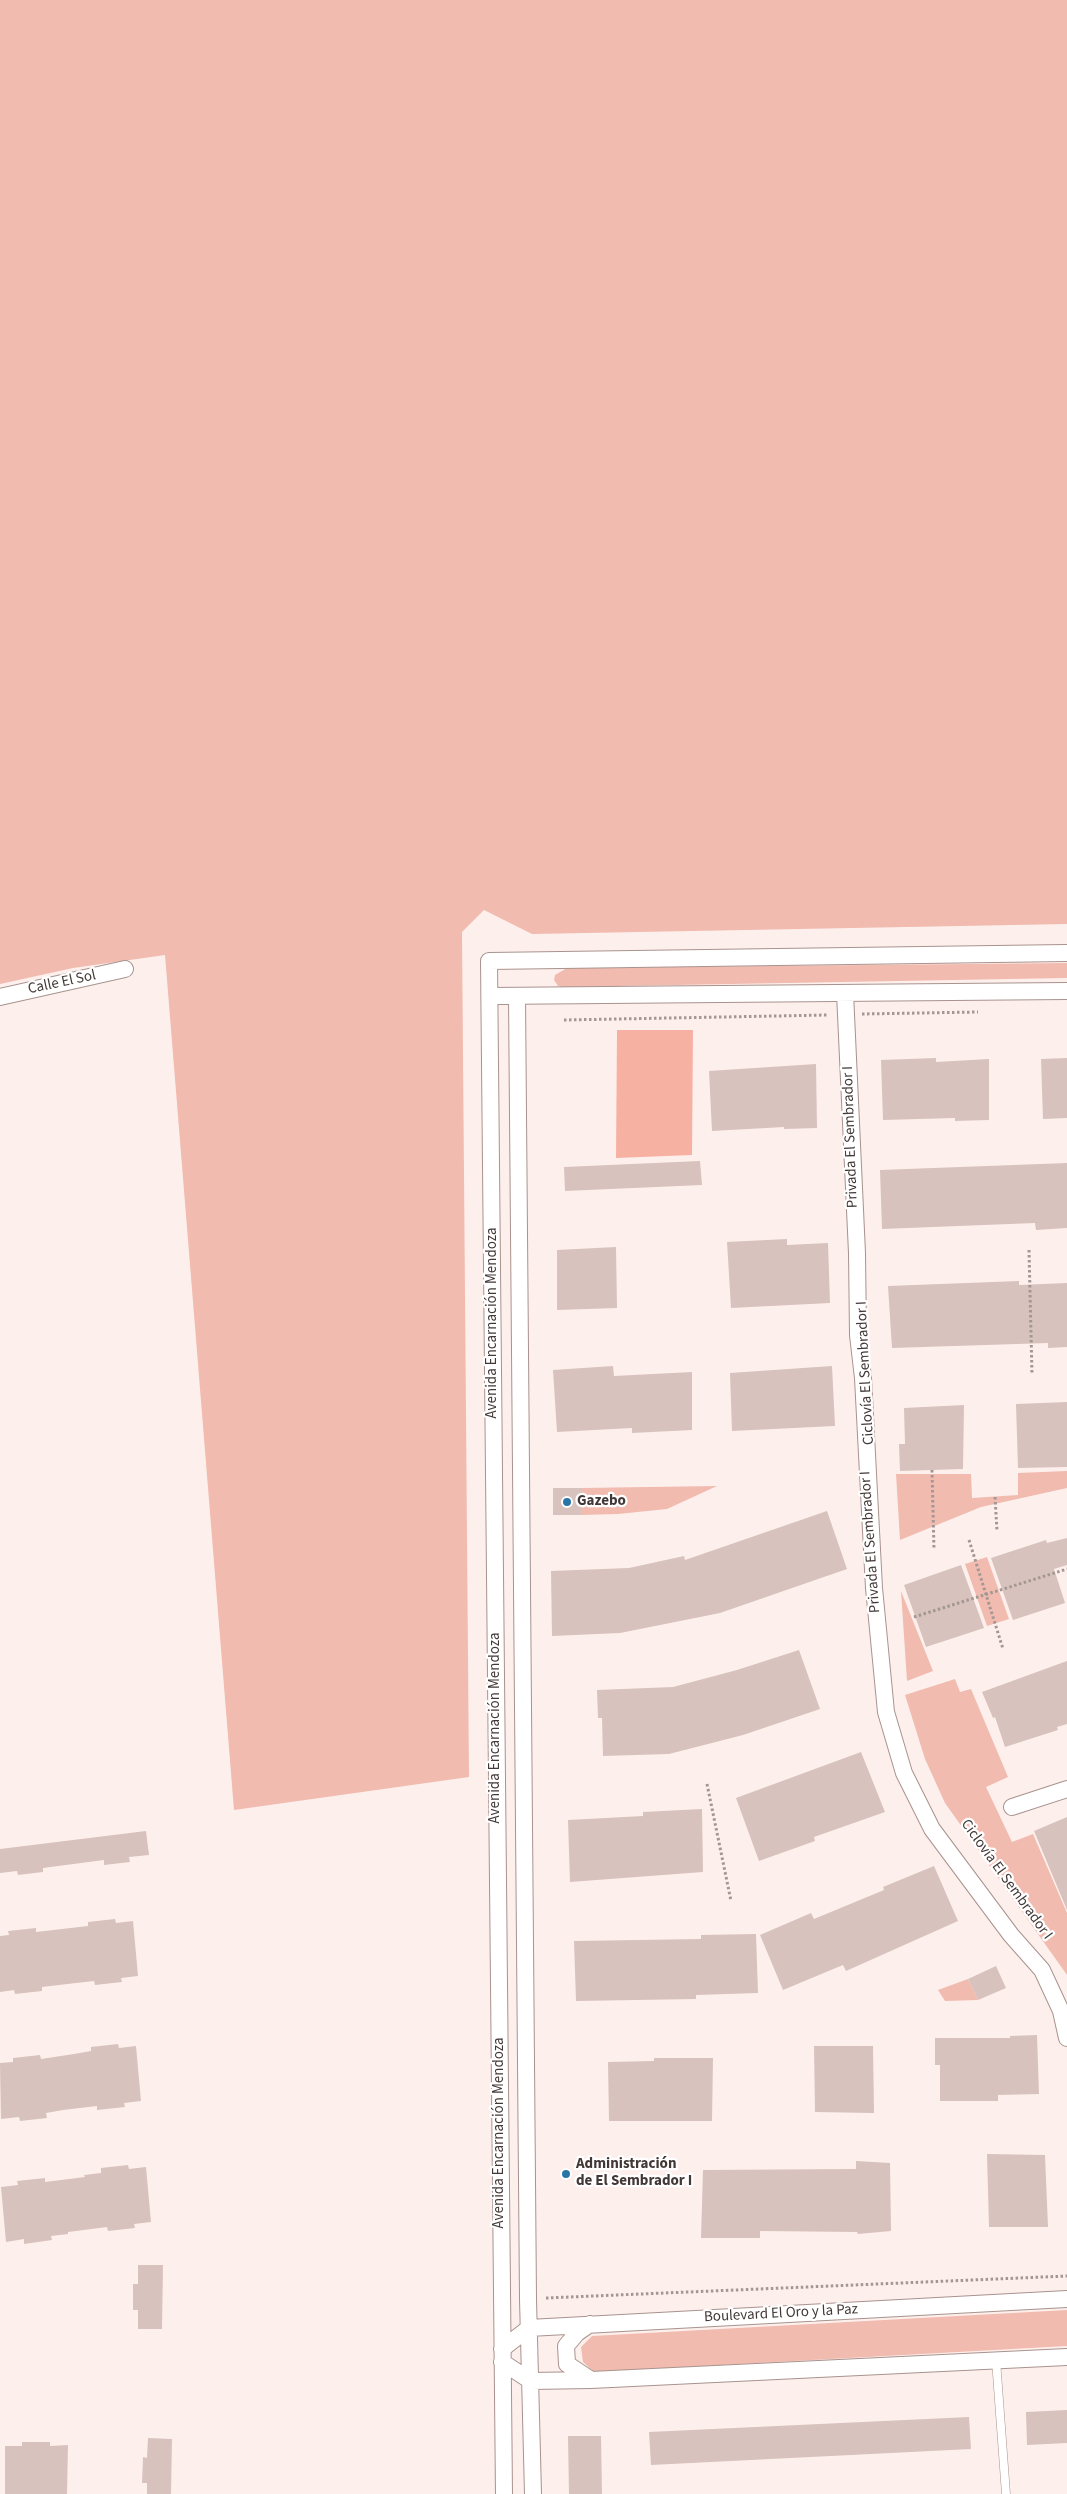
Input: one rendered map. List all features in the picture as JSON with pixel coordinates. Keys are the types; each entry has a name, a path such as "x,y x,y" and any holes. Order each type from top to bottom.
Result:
{"street":[{"name":"Avenida Encarnación Mendoza","path":"504,2494 489,961 1067,953"},
{"name":"Calle El Sol","path":"0,997 125,970"},
{"path":"490,996 1067,991"},
{"name":"Privada El Sembrador I","path":"845,993 857,1253 858,1335 863,1378 874,1588 886,1712 904,1773 932,1829 1011,1935 1042,1970 1061,2011 1067,2038"},
{"name":"Avenida Encarnación Mendoza","path":"517,996 528,2298 533,2494"},
{"path":"1012,1807 1067,1789"},
{"name":"Boulevard El Oro y la Paz","path":"529,2328 1067,2299"},
{"path":"590,2324 577,2333 566,2346 567,2364 591,2380"},
{"path":"529,2328 502,2356 531,2381 591,2380 1067,2356"}],"lane":[{"path":"996,2360 1006,2494"}],"path":[{"path":"564,1020 980,1012"},
{"path":"864,1014 864,1022"},
{"path":"1029,1250 1032,1374"},
{"path":"932,1470 934,1550"},
{"path":"995,1497 997,1531"},
{"path":"970,1540 1003,1649"},
{"path":"914,1616 1067,1569"},
{"path":"707,1784 730,1901"},
{"path":"528,2298 1067,2276"}],"shaded area":[{"path":"0,0 1067,0 1067,924 532,934 484,910 462,932 469,1777 234,1810 165,955 73,968 0,984"},
{"path":"1067,963 1067,978 562,987 558,986 554,980 555,975 567,968"},
{"path":"617,1030 693,1030 692,1155 616,1158"},
{"path":"1067,1471 1067,1488 981,1507 900,1540 896,1474 971,1474 972,1498 1018,1495 1018,1473"},
{"path":"717,1486 667,1509 618,1514 581,1515 581,1488"},
{"path":"987,1557 1009,1619 987,1626 965,1564"},
{"path":"901,1591 933,1671 907,1681"},
{"path":"955,1679 960,1692 971,1689 1008,1777 986,1787 1012,1842 1033,1834 1067,1913 1067,1975 945,1803 925,1759 905,1695"},
{"path":"968,1979 978,2000 945,2001 938,1990"},
{"path":"1067,2310 1067,2346 594,2372 583,2362 581,2347 592,2336"}],"building":[{"path":"936,1058 936,1062 989,1059 989,1120 955,1121 955,1118 883,1120 881,1060"},
{"path":"1067,1058 1067,1118 1043,1119 1041,1059"},
{"path":"816,1064 817,1128 784,1129 784,1127 712,1131 709,1071"},
{"path":"700,1161 702,1185 565,1191 564,1167"},
{"path":"1067,1163 1067,1228 1036,1230 1035,1223 882,1229 880,1170"},
{"path":"787,1239 787,1245 828,1243 830,1303 731,1308 727,1242"},
{"path":"616,1247 617,1308 557,1310 557,1250"},
{"path":"1019,1281 1019,1285 1067,1283 1067,1347 1048,1348 1048,1343 892,1348 888,1286"},
{"path":"613,1366 614,1376 692,1372 692,1430 632,1433 632,1428 557,1432 553,1370"},
{"path":"832,1366 835,1426 732,1431 730,1373"},
{"path":"1067,1402 1067,1467 1018,1468 1016,1404"},
{"path":"964,1405 963,1469 900,1471 899,1444 905,1444 904,1408"},
{"name":"Gazebo","path":"553,1488 581,1488 581,1515 553,1515"},
{"path":"827,1511 847,1569 720,1613 620,1633 552,1636 551,1571 629,1568 684,1556 685,1560"},
{"path":"1067,1538 1067,1565 1054,1569 1065,1603 1013,1620 991,1558 1046,1540 1047,1543"},
{"path":"961,1565 984,1628 926,1647 904,1585"},
{"path":"799,1650 820,1709 743,1735 669,1754 603,1756 602,1718 598,1718 597,1690 673,1687 737,1670"},
{"path":"1067,1661 1067,1724 1057,1727 1058,1730 1005,1747 995,1717 993,1718 982,1692"},
{"path":"861,1752 885,1812 814,1837 815,1841 759,1861 736,1798"},
{"path":"702,1809 703,1872 570,1882 568,1820 643,1816 643,1812"},
{"path":"1067,1817 1067,1910 1034,1831"},
{"path":"146,1831 149,1855 129,1857 130,1862 104,1865 104,1860 43,1868 43,1872 18,1875 17,1871 0,1873 0,1849"},
{"path":"934,1866 958,1921 846,1971 843,1965 783,1990 760,1935 811,1913 814,1919 884,1890 883,1887"},
{"path":"115,1919 116,1923 133,1921 138,1976 121,1978 122,1982 95,1985 94,1981 42,1987 42,1991 15,1994 14,1990 0,1992 0,1936 9,1935 8,1931 36,1928 36,1932 88,1926 88,1922"},
{"path":"756,1934 758,1993 696,1995 696,1999 576,2001 574,1941 701,1939 701,1935"},
{"path":"996,1966 1006,1988 978,2000 968,1979"},
{"path":"1037,2035 1039,2094 998,2095 998,2101 940,2101 940,2065 935,2065 935,2038 1010,2038 1010,2036"},
{"path":"118,2044 119,2048 136,2046 141,2101 124,2103 125,2107 97,2110 97,2106 46,2113 47,2118 20,2121 19,2117 1,2119 0,2063 13,2062 13,2058 40,2055 41,2059 74,2054 91,2051 91,2047"},
{"path":"814,2046 873,2046 874,2113 815,2112"},
{"path":"654,2058 713,2058 712,2121 609,2121 608,2062 654,2061"},
{"path":"987,2154 1045,2155 1048,2227 989,2227"},
{"path":"856,2161 890,2163 891,2231 858,2234 857,2232 760,2231 760,2238 701,2238 703,2170 856,2169"},
{"path":"128,2165 129,2169 146,2167 151,2222 134,2224 135,2228 108,2231 107,2227 68,2232 68,2234 51,2236 52,2240 24,2244 24,2239 6,2242 1,2187 18,2185 17,2181 45,2178 45,2182 85,2177 84,2175 101,2173 101,2168"},
{"path":"138,2265 163,2265 162,2329 138,2329 138,2310 133,2310 133,2284 138,2284"},
{"path":"1067,2410 1067,2443 1027,2445 1026,2412"},
{"path":"969,2417 971,2449 651,2465 649,2432"},
{"path":"568,2436 601,2436 602,2494 569,2494"},
{"path":"148,2438 172,2439 171,2494 147,2494 147,2483 142,2483 143,2457 147,2458"},
{"path":"22,2442 50,2442 50,2446 68,2445 67,2494 5,2494 5,2446 22,2446"}],"place":[{"name":"Gazebo","path":"567,1502"},
{"name":"Administración de El Sembrador I","path":"566,2174"}]}
